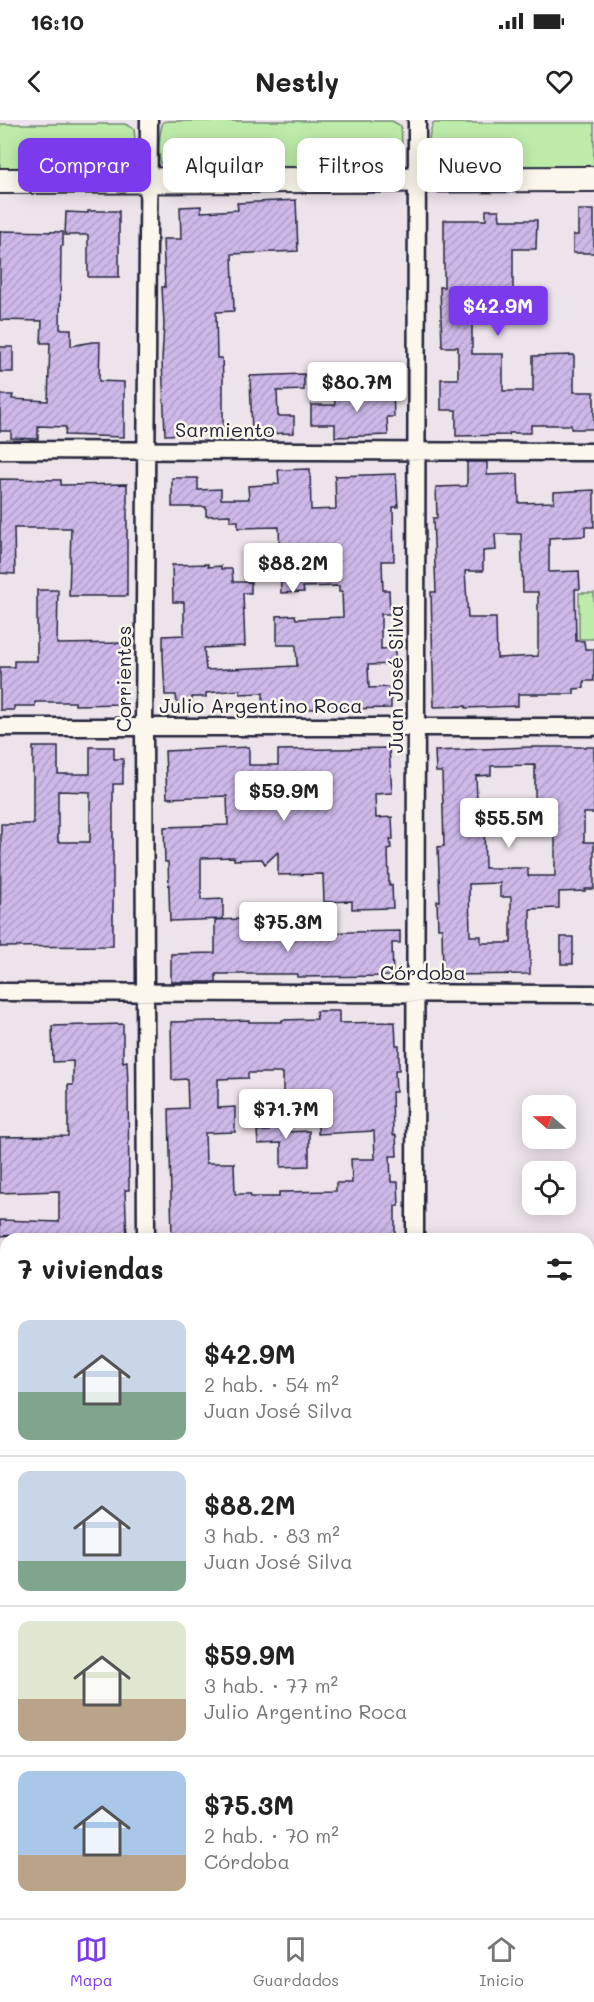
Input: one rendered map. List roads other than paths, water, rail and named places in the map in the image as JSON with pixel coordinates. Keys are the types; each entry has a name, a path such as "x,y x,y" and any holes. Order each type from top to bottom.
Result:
{"main road":[{"path":"151,180 417,179"},
{"path":"523,179 594,179"},
{"path":"0,181 18,181"}],"street":[{"name":"Corrientes","path":"149,120 149,138"},
{"name":"Juan José Silva","path":"417,120 417,138"},
{"name":"Juan José Silva","path":"414,1233 417,179"},
{"name":"Corrientes","path":"146,1233 144,726 148,192"},
{"name":"Sarmiento","path":"0,450 594,452"},
{"name":"Julio Argentino Roca","path":"0,727 594,727"},
{"name":"Córdoba","path":"0,992 594,994"}]}
